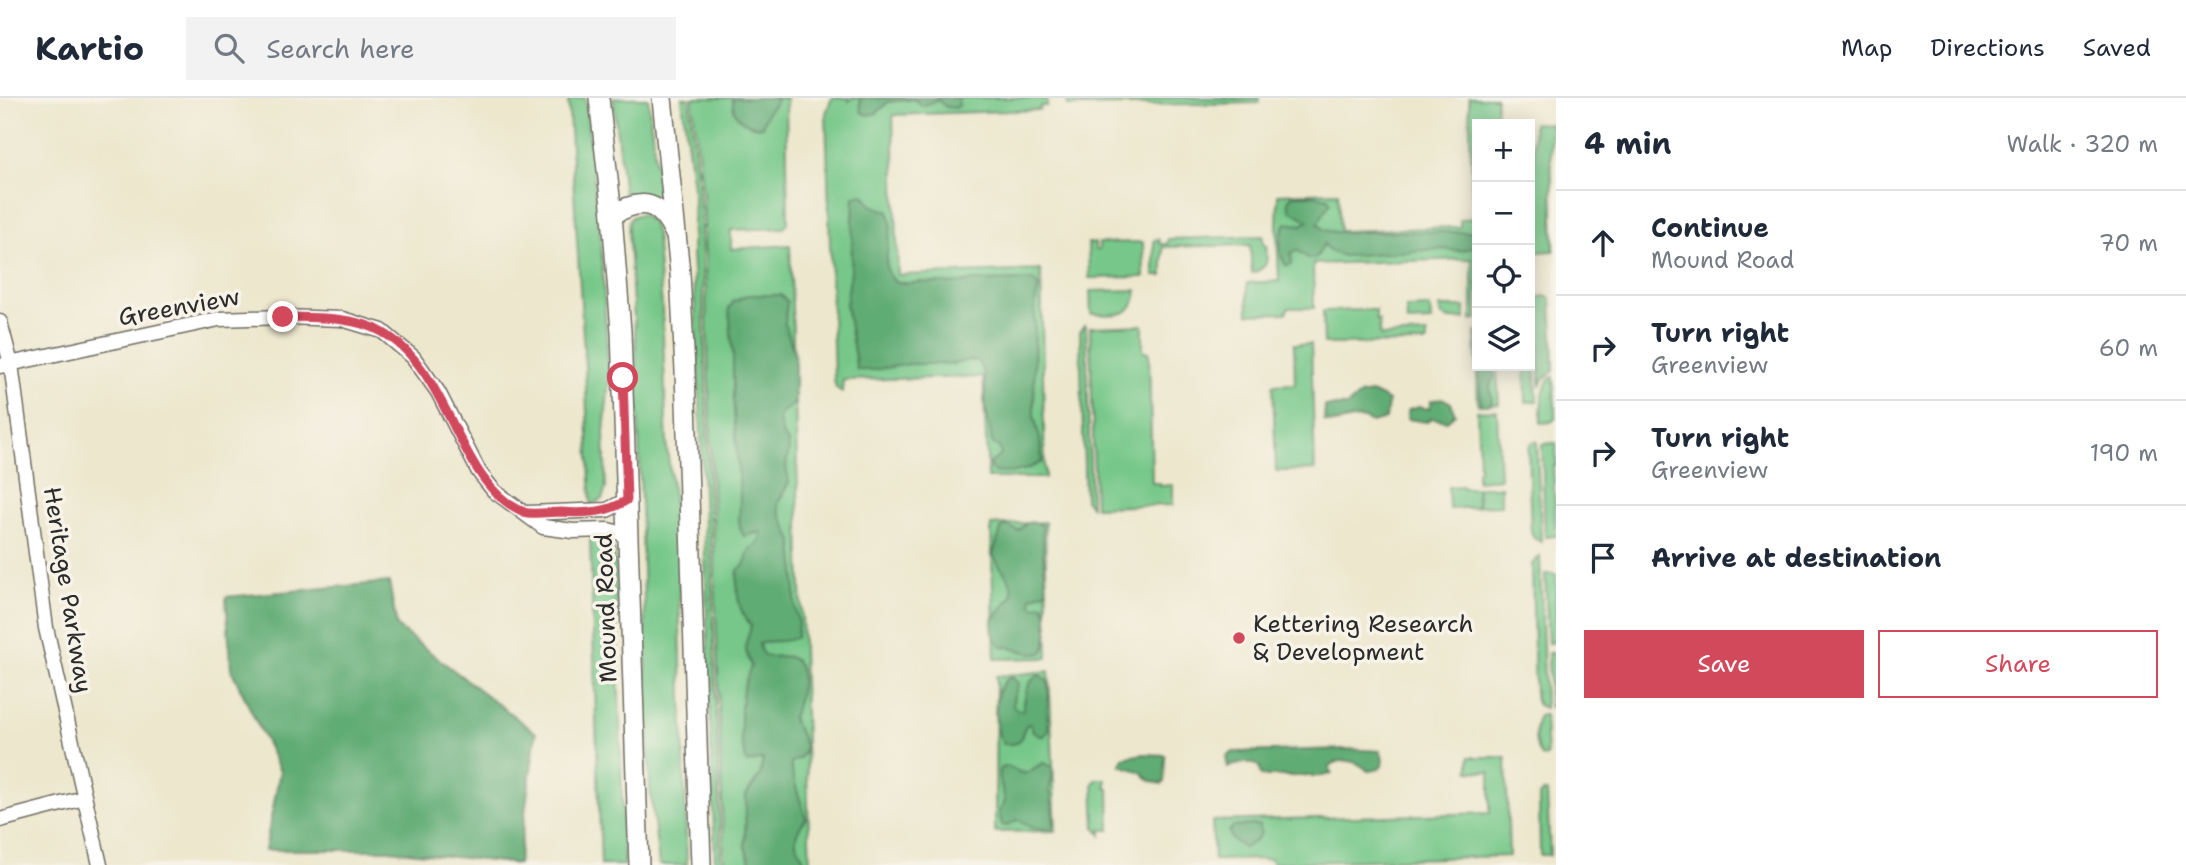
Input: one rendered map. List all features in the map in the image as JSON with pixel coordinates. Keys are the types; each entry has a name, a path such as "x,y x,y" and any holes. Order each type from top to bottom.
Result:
{"main road":[{"name":"Mound Road","path":"599,98 621,331 639,865"},
{"path":"662,98 677,238 686,385 701,865"},
{"path":"612,215 633,204 649,205 663,214 677,238"}],"street":[{"name":"Greenview","path":"6,365 219,319 342,319 382,331 413,357 438,392 471,458 487,483 504,499 543,527 573,531 608,530 628,535"},
{"name":"Heritage Parkway","path":"0,321 46,628 100,865"},
{"path":"527,513 607,510 627,500"},
{"path":"0,820 84,798"}],"green space":[{"path":"568,98 585,98 601,242 609,379 604,433 606,488 602,499 591,505 585,366"},
{"path":"613,98 648,98 658,197 624,195"},
{"path":"682,98 689,98 700,197 721,865 715,865 700,402 692,251 694,196"},
{"path":"692,98 786,98 788,223 784,228 731,230 731,249 790,245 810,865 724,865 703,196"},
{"path":"733,98 777,98 762,127 750,125 740,119 734,110"},
{"path":"832,98 849,98 849,101 852,98 1047,98 1047,106 1041,106 1040,110 893,115 898,275 1041,270 1045,478 988,478 983,377 843,380 842,392 836,388 826,113"},
{"path":"860,98 958,98 959,106 946,107 938,100 922,106 914,99 888,102 877,113 867,115 861,112"},
{"path":"1067,98 1259,98 1259,103 1068,106"},
{"path":"1469,98 1496,98 1497,119 1472,119 1472,193"},
{"path":"1535,123 1550,124 1554,251 1536,252"},
{"path":"1338,192 1340,231 1460,227 1460,220 1472,218 1472,259 1313,264 1314,308 1288,308 1286,313 1248,314 1247,283 1279,281 1278,194"},
{"path":"863,194 873,206 888,211 891,225 886,261 890,276 896,281 952,284 1030,280 1039,287 1035,303 1034,415 1042,462 1007,473 994,472 988,465 1001,455 999,447 992,443 986,410 985,378 977,361 857,370 846,305 851,271 854,196"},
{"path":"1293,195 1328,198 1330,203 1318,223 1324,230 1472,232 1472,247 1461,251 1440,249 1343,256 1331,252 1324,244 1316,258 1309,259 1297,250 1291,253 1292,263 1287,266 1280,251 1286,223 1301,225 1309,221 1290,210 1288,201"},
{"path":"642,214 652,222 656,234 662,307 667,449 677,523 687,865 659,865 650,788 636,348 628,229 631,218"},
{"path":"1263,236 1266,263 1252,273 1250,245 1163,247 1163,276 1154,276 1154,240 1159,239 1160,244 1167,244 1168,239"},
{"path":"1143,242 1144,277 1089,278 1088,243 1095,243 1096,250 1099,250 1099,243"},
{"path":"1137,290 1128,311 1091,314 1090,291"},
{"path":"747,295 781,295 787,301 785,324 795,355 795,403 781,413 779,421 783,436 788,442 786,466 789,482 778,503 793,541 797,637 759,644 766,656 789,657 796,661 800,668 801,685 792,718 805,748 799,758 791,762 791,767 806,818 796,838 805,865 751,865 745,846 746,795 760,775 763,759 747,763 741,740 743,689 751,666 746,643 751,626 740,607 737,577 750,549 760,540 761,532 744,536 740,529 729,309 733,302"},
{"path":"1538,297 1551,299 1554,371 1543,379 1540,386"},
{"path":"1430,307 1431,321 1407,322 1406,308"},
{"path":"1439,307 1465,307 1465,319 1444,317"},
{"path":"1376,310 1380,336 1427,334 1427,341 1324,344 1323,311"},
{"path":"1085,325 1091,506 1085,500 1080,332"},
{"path":"1143,325 1143,351 1149,352 1152,483 1160,483 1160,486 1173,485 1173,505 1095,507 1090,327"},
{"path":"1294,344 1311,344 1315,470 1276,471 1273,385 1295,384"},
{"path":"1535,359 1537,401 1526,402 1525,371 1535,371"},
{"path":"1477,371 1497,371 1499,404 1478,405"},
{"path":"1479,371 1493,371 1490,385 1492,401 1489,405 1481,405"},
{"path":"1554,377 1555,419 1541,423 1543,394 1550,378"},
{"path":"1370,393 1388,401 1386,419 1372,423 1359,418 1331,423 1324,421 1325,406 1347,406 1360,395"},
{"path":"1442,398 1451,403 1455,414 1447,421 1432,418 1426,422 1407,419 1408,410 1419,407 1429,409 1431,401"},
{"path":"1497,410 1500,479 1477,481 1477,411"},
{"path":"1537,441 1541,542 1534,538 1531,532 1528,449 1531,443"},
{"path":"1556,443 1556,466 1553,466 1556,536 1545,537 1542,444"},
{"path":"1448,487 1476,488 1477,507 1449,509"},
{"path":"1478,487 1501,487 1501,505 1478,506"},
{"path":"1045,522 1048,658 995,659 991,525"},
{"path":"1027,523 1042,525 1047,591 1031,597 1035,607 1043,604 1047,622 1045,648 1043,653 1037,654 1001,646 992,630 994,618 1012,596 1009,579 993,554 1002,527 1006,525 1018,531"},
{"path":"592,537 608,539 615,552 624,865 601,865 590,541"},
{"path":"1540,557 1545,708 1538,705 1535,699 1532,564"},
{"path":"1545,574 1556,574 1556,642 1548,643"},
{"path":"389,582 397,627 536,733 518,864 389,850 265,850 280,771 231,669 226,597"},
{"path":"1548,653 1556,653 1556,706 1550,707"},
{"path":"1049,671 1056,831 995,832 996,676"},
{"path":"1040,675 1048,682 1049,730 1044,736 1040,736 1033,731 1030,724 1026,725 1018,742 1004,744 996,719 1000,688 1012,677 1018,683 1013,706 1019,711 1023,709 1031,681"},
{"path":"1545,715 1547,756 1542,757 1537,749 1535,732 1539,716"},
{"path":"1346,749 1380,751 1382,766 1368,771 1354,762 1344,761 1329,767 1332,774 1321,776 1261,776 1259,766 1255,764 1244,763 1228,767 1226,757 1233,752"},
{"path":"1143,754 1165,755 1162,784 1149,780 1141,772 1120,765 1123,758"},
{"path":"1469,757 1506,757 1509,856 1272,863 1271,859 1214,860 1212,821 1490,813 1490,772 1469,771"},
{"path":"1044,763 1053,770 1050,789 1054,814 1053,829 1032,828 1021,820 1002,825 999,812 1005,801 1000,769 1007,766 1027,773"},
{"path":"1098,779 1106,779 1106,787 1109,788 1110,830 1101,830 1101,835 1095,827 1093,783"},
{"path":"1547,792 1550,855 1540,855 1539,796"},
{"path":"1259,825 1261,833 1257,839 1244,848 1231,839 1229,831 1233,827"}],"place":[{"name":"Kettering Research & Development","path":"1239,638"}],"route":[{"path":"283,317 342,319 382,331 413,357 438,392 471,458 487,483 504,499 527,513 607,510 627,500 623,378"}]}
